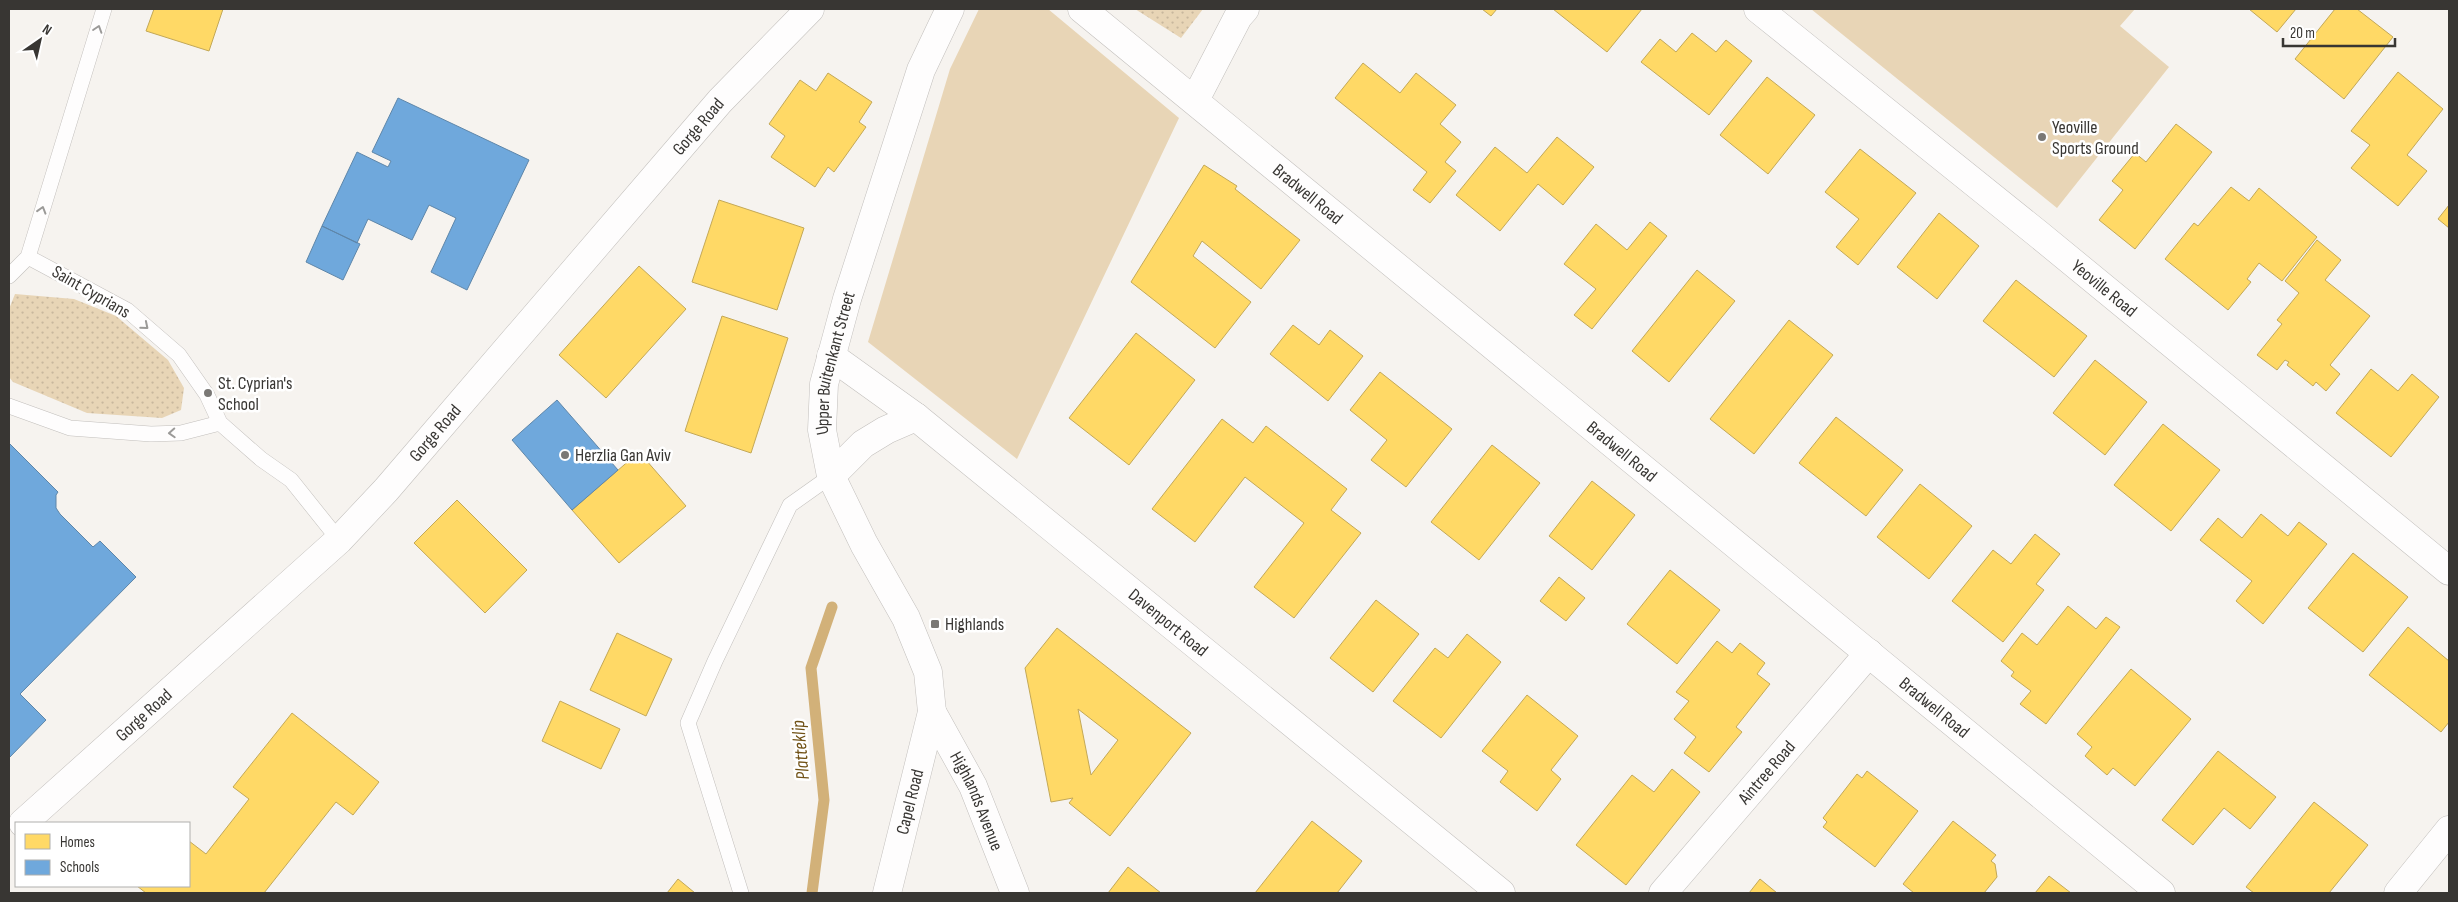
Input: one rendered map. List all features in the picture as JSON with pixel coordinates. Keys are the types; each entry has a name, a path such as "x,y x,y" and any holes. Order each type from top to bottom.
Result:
{"street":[{"name":"Gorge Road","path":"24,822 339,540 386,490 720,101 810,9"},
{"name":"Upper Buitenkant Street","path":"932,712 928,672 906,618 864,544 832,476 822,430 824,384 847,299 921,70 950,9"},
{"name":"Bradwell Road","path":"1082,9 2161,893"},
{"path":"1195,100 1238,17 1245,9"},
{"name":"Yeoville Road","path":"1758,9 2037,233 2449,571"},
{"name":"Davenport Road","path":"831,356 916,417 1501,893"},
{"path":"832,476 863,444 886,430 916,417"},
{"name":"Aintree Road","path":"1663,893 1869,653"},
{"name":"Capel Road","path":"887,893 932,712"},
{"name":"Highlands Avenue","path":"932,712 973,786 1016,893"},
{"path":"2398,893 2449,830"}],"lane":[{"path":"9,276 28,257 104,9"},
{"name":"Saint Cyprians","path":"28,257 127,310 172,348 207,395 220,423 261,459 291,480 339,540"},
{"path":"9,406 70,428 133,433 181,433 220,423"},
{"path":"742,893 688,723 747,592 790,505 832,476"}],"shaded area":[{"path":"979,9 1048,9 1179,118 1017,459 868,342 950,69"},
{"path":"1135,9 1203,9 1181,38"},
{"name":"Yeoville Sports Ground","path":"1811,9 2135,9 2120,26 2169,67 2057,208"},
{"path":"15,294 74,299 116,316 168,360 184,388 181,410 162,418 87,413 13,382 9,377 9,309"}],"building: Homes":[{"path":"154,9 223,9 209,51 146,31"},
{"path":"1482,9 1497,9 1491,16"},
{"path":"1553,9 1642,9 1607,52"},
{"path":"2249,9 2296,9 2277,32"},
{"path":"2335,9 2357,9 2393,37 2344,99 2295,59"},
{"path":"1692,33 1716,52 1726,40 1752,61 1709,115 1641,62 1660,39 1676,52"},
{"path":"1363,63 1400,93 1416,73 1456,105 1440,124 1461,142 1445,162 1456,171 1430,203 1413,190 1427,172 1335,98"},
{"path":"2398,72 2443,109 2407,155 2427,171 2398,206 2351,168 2370,145 2351,131"},
{"path":"828,73 872,102 859,122 866,127 834,172 828,167 815,187 771,157 785,136 769,124 800,80 816,91"},
{"path":"1767,77 1815,115 1768,174 1720,135"},
{"path":"2176,124 2212,152 2135,249 2099,220 2123,190 2112,181 2135,153 2146,162"},
{"path":"1557,137 1594,167 1563,205 1538,184 1500,231 1456,195 1495,147 1527,173"},
{"path":"1860,149 1916,193 1858,265 1836,247 1859,219 1825,192"},
{"path":"1204,165 1237,186 1235,189 1300,240 1261,289 1202,241 1193,256 1251,302 1215,348 1131,282"},
{"path":"2231,187 2249,201 2259,188 2317,237 2282,281 2259,263 2247,279 2251,282 2228,310 2165,259 2194,223 2198,226"},
{"path":"719,200 804,228 777,310 692,282"},
{"path":"2449,205 2449,228 2438,219"},
{"path":"1939,213 1979,246 1937,299 1897,267"},
{"path":"1650,222 1667,236 1592,329 1574,315 1596,289 1564,264 1596,224 1627,250"},
{"path":"2317,240 2341,260 2325,280 2370,316 2330,365 2340,374 2326,391 2316,382 2313,386 2287,365 2289,362 2285,360 2277,370 2257,355 2282,324 2277,320 2299,293 2285,281"},
{"path":"639,266 686,309 606,398 559,355"},
{"path":"1697,270 1735,301 1669,382 1632,351"},
{"path":"2016,280 2087,336 2054,377 1983,321"},
{"path":"722,316 788,338 751,453 685,431"},
{"path":"1789,320 1833,355 1754,454 1710,419"},
{"path":"1293,325 1319,345 1330,330 1363,356 1328,401 1270,354"},
{"path":"1136,333 1195,380 1129,465 1069,418"},
{"path":"2095,360 2147,402 2105,455 2053,413"},
{"path":"2371,369 2398,391 2412,374 2439,397 2391,457 2336,413"},
{"path":"1380,372 1452,429 1406,487 1371,460 1387,440 1350,410"},
{"path":"1836,417 1903,470 1866,516 1799,463"},
{"path":"1222,419 1253,443 1266,426 1347,489 1331,510 1361,533 1294,618 1254,587 1304,523 1245,477 1195,542 1152,509"},
{"path":"2163,424 2220,470 2171,531 2114,485"},
{"path":"1492,445 1540,483 1479,560 1431,522"},
{"path":"639,452 686,506 619,563 572,510"},
{"path":"1592,481 1635,515 1592,570 1549,536"},
{"path":"1920,484 1972,526 1929,579 1877,537"},
{"path":"457,500 527,570 485,613 414,543"},
{"path":"2261,514 2288,536 2299,522 2327,544 2263,624 2236,601 2252,581 2200,540 2218,518 2242,538"},
{"path":"2035,534 2060,554 2036,584 2044,590 2003,642 1952,601 1993,550 2011,564"},
{"path":"2353,553 2408,597 2363,652 2308,608"},
{"path":"1670,570 1720,610 1677,664 1627,624"},
{"path":"1559,577 1585,598 1566,621 1540,601"},
{"path":"1376,600 1419,634 1373,692 1330,658"},
{"path":"2068,606 2096,629 2106,617 2120,627 2046,724 2020,704 2031,691 2011,676 2014,672 2001,661 2022,633 2037,645"},
{"path":"2408,627 2449,661 2449,722 2441,732 2369,675"},
{"path":"1057,628 1191,733 1110,836 1069,803 1073,798 1051,802 1025,668","holes":["1078,709 1118,740 1091,775"]},
{"path":"617,633 672,659 646,716 590,690"},
{"path":"1467,634 1501,662 1441,738 1393,701 1435,648 1448,658"},
{"path":"1717,641 1732,653 1740,643 1765,663 1757,674 1770,684 1736,727 1742,732 1709,772 1684,753 1696,737 1674,719 1689,701 1676,692"},
{"path":"2131,669 2191,719 2135,786 2113,768 2107,775 2085,756 2092,747 2077,734"},
{"path":"1527,695 1578,736 1551,770 1561,779 1537,811 1500,782 1508,771 1482,751"},
{"path":"560,701 620,729 601,769 542,741"},
{"path":"292,713 379,782 353,815 336,802 264,893 146,893 138,887 190,887 190,842 206,854 249,799 233,787"},
{"path":"2218,751 2276,797 2250,829 2224,808 2193,845 2162,820"},
{"path":"1672,769 1700,792 1626,885 1576,845 1632,775 1654,792"},
{"path":"1867,771 1918,811 1875,867 1823,827 1827,822 1823,818 1857,774 1862,778"},
{"path":"2314,802 2368,845 2329,893 2254,893 2246,887"},
{"path":"1312,821 1362,861 1337,893 1255,893"},
{"path":"1953,821 1996,855 1991,861 1995,864 1997,877 1984,893 1914,893 1903,884"},
{"path":"1128,867 1161,893 1108,893"},
{"path":"2049,876 2071,893 2035,893"},
{"path":"678,879 695,893 667,893"},
{"path":"1760,879 1777,893 1749,893"}],"building: Schools":[{"path":"398,98 529,160 467,290 431,272 456,218 429,205 412,240 368,219 357,243 322,226 357,152 388,167 391,161 372,152"},
{"path":"322,226 360,244 343,280 306,262"},
{"name":"Herzlia Gan Aviv","path":"557,400 618,470 572,510 512,440"},
{"path":"9,443 58,492 56,495 56,508 60,514 93,547 100,541 136,577 20,694 46,720 9,758"}],"waterway":[{"name":"Platteklip","path":"812,893 824,800 811,668 832,607"}],"place":[{"name":"Yeoville Sports Ground","path":"2042,137"},
{"name":"St. Cyprian's School","path":"208,393"},
{"name":"Herzlia Gan Aviv","path":"565,455"},
{"name":"Highlands","path":"935,624"}]}
